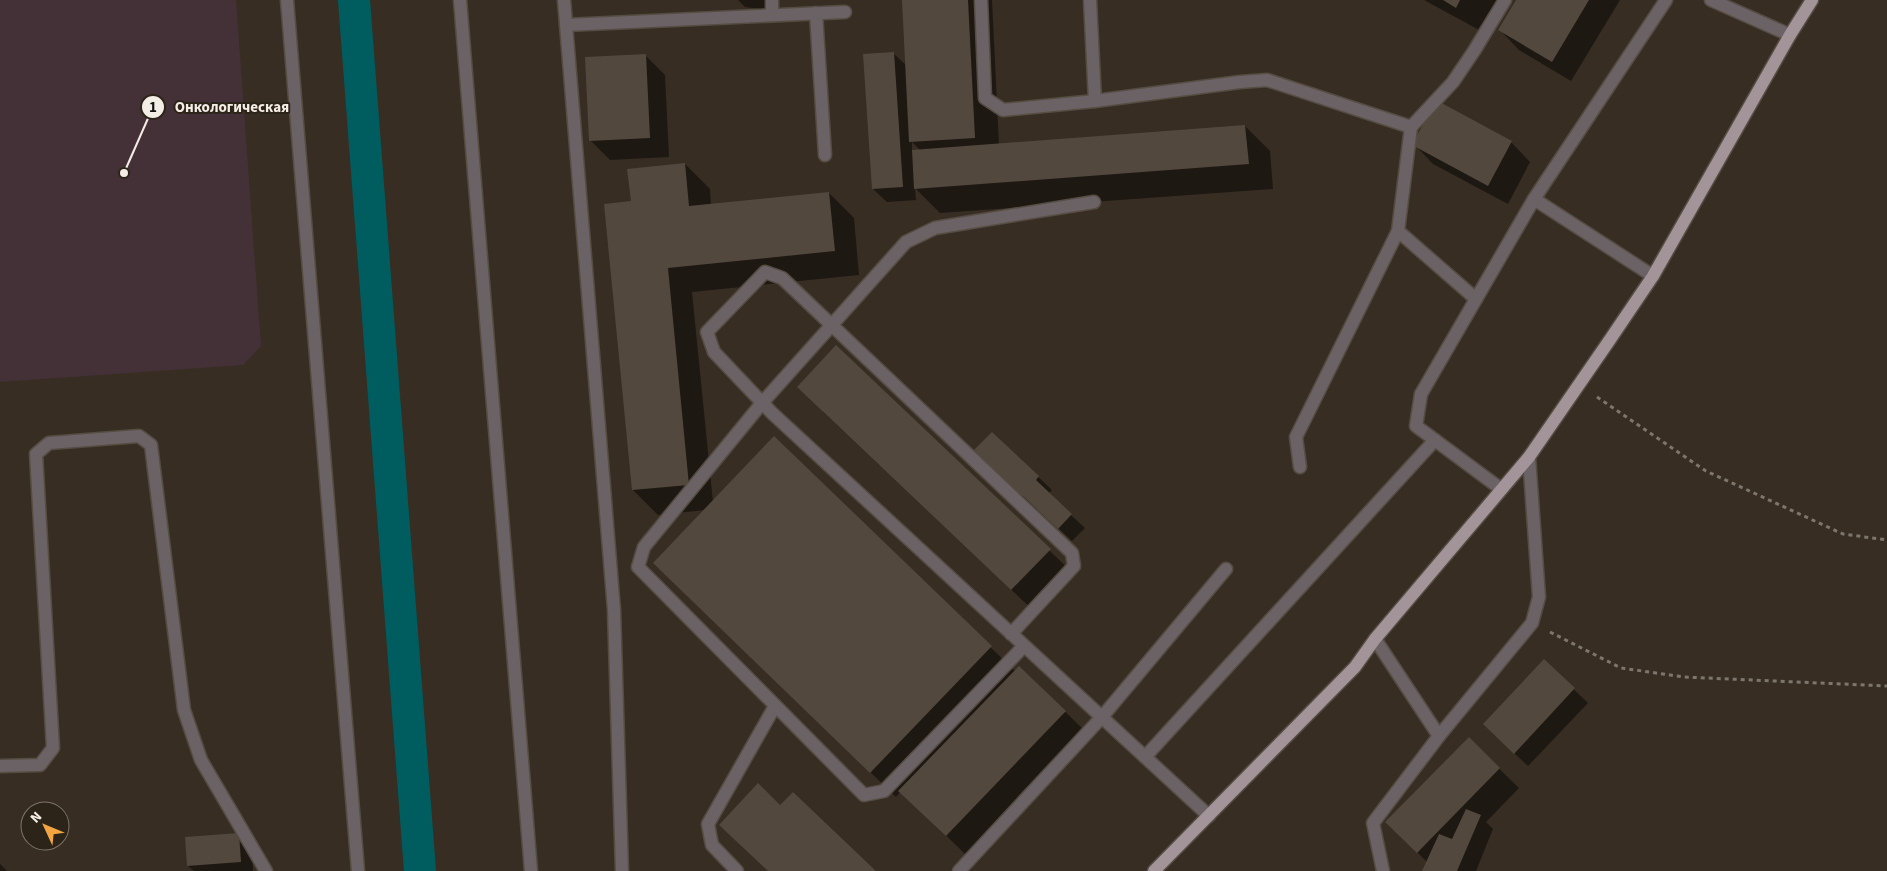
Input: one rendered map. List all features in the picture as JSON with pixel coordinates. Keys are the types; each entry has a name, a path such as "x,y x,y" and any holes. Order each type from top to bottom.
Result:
{"main road":[{"path":"1154,871 1355,667 1375,639 1529,457 1653,276 1790,35 1812,0"}],"street":[{"path":"287,0 358,871"},
{"path":"460,0 531,871"},
{"path":"564,0 614,610 622,871"},
{"path":"772,0 772,15"},
{"path":"981,0 985,98 1003,110 1267,80 1411,127"},
{"path":"1090,0 1094,101"},
{"path":"1300,466 1296,437 1398,231 1411,127 1453,82 1505,0"},
{"path":"1500,489 1416,426 1421,394 1534,199 1666,0"},
{"path":"1711,0 1790,35"},
{"path":"566,25 845,12"},
{"path":"816,13 824,155"},
{"path":"1534,199 1653,276"},
{"path":"1024,646 884,791 864,795 638,568 644,546 762,403 906,242 935,228 1094,202"},
{"path":"1398,231 1476,299"},
{"path":"1011,634 1074,566 1072,553 782,278 765,272 707,332 714,352 762,403 1011,634 1209,816"},
{"path":"0,766 40,765 53,748 36,454 49,443 139,436 151,444 184,710 202,760 266,871"},
{"path":"1145,757 1435,440"},
{"path":"1383,871 1373,823 1439,736 1532,623 1539,596 1529,457"},
{"path":"958,871 1102,717 1226,569"},
{"path":"1375,639 1439,736"},
{"path":"737,871 712,845 708,824 775,706"}],"path":[{"path":"1579,385 1706,471 1843,534 1887,540"},
{"path":"1532,623 1621,668 1684,677 1887,686"}],"shaded area":[{"path":"0,0 236,0 261,346 243,365 0,382"}],"building":[{"path":"902,0 968,0 975,138 909,142"},
{"path":"1443,0 1460,0 1456,8"},
{"path":"1516,0 1589,0 1552,62 1498,30"},
{"path":"894,52 903,187 872,189 863,54"},
{"path":"646,54 650,138 589,141 585,57"},
{"path":"1436,100 1512,141 1488,186 1412,145"},
{"path":"1245,125 1249,164 914,189 912,150"},
{"path":"685,163 689,206 829,192 835,251 668,268 689,485 632,490 604,204 631,201 627,169"},
{"path":"836,345 1051,549 1011,590 797,387"},
{"path":"992,432 1039,476 1036,480 1072,514 1058,529 1023,496 1019,500 970,454"},
{"path":"774,436 992,646 870,773 653,563"},
{"path":"1544,659 1575,688 1514,754 1483,724"},
{"path":"1019,666 1066,711 946,836 898,791"},
{"path":"1469,737 1500,768 1417,853 1385,822"},
{"path":"758,783 780,805 793,792 876,871 768,871 719,825"},
{"path":"1466,809 1481,815 1457,871 1422,871 1439,834 1452,839"},
{"path":"239,833 241,862 187,866 185,837"}],"waterway":[{"path":"354,0 420,871"}],"place":[{"name":"Онкологическая","path":"124,173"}]}
